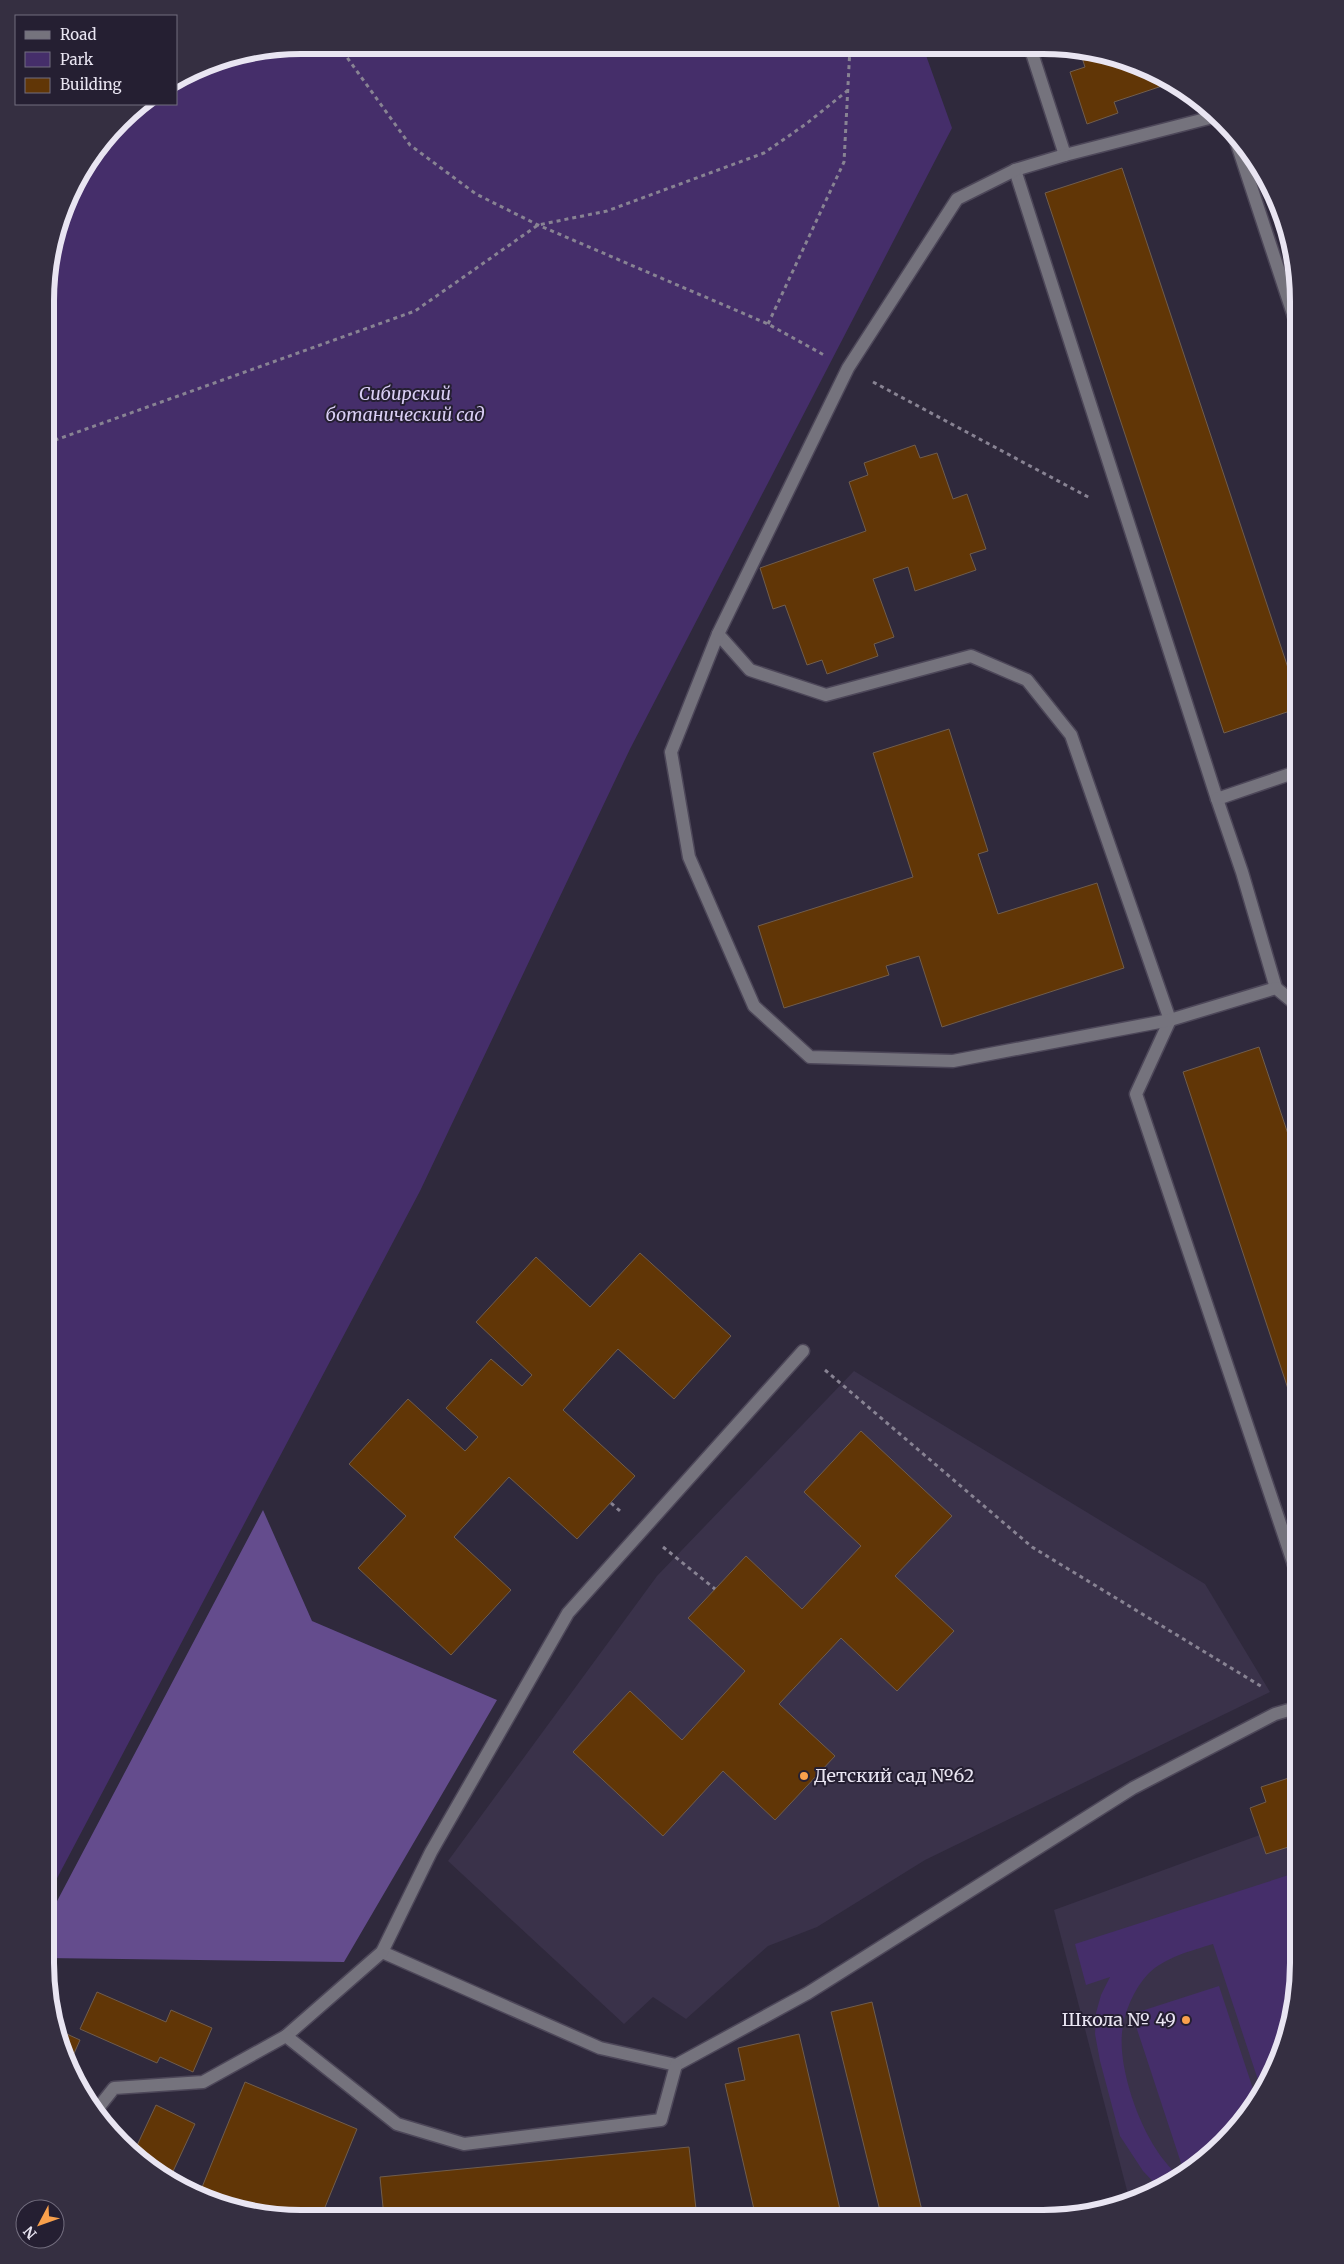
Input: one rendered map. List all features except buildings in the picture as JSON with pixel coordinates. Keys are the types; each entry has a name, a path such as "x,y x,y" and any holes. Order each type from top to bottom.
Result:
{"lane":[{"path":"1032,54 1065,156"},
{"path":"1209,118 1014,170 956,199 848,368 718,634 671,752 689,857 754,1006 810,1057 953,1061 1170,1020 1276,988"},
{"path":"1239,152 1290,305"},
{"path":"1014,170 1242,872 1276,988 1290,1000"},
{"path":"718,634 750,670 826,695 971,656 1027,680 1071,735 1170,1020 1136,1094 1290,1553"},
{"path":"1217,799 1290,774"},
{"path":"99,2106 114,2088 203,2082 286,2036 382,1952 431,1852 568,1613 803,1351"},
{"path":"382,1952 600,2048 676,2064 808,1993 1133,1788 1275,1714 1290,1709"},
{"path":"286,2036 396,2124 464,2144 661,2120 676,2064"}],"path":[{"path":"344,54 410,145 476,194 538,225 768,324 1126,518"},
{"path":"768,324 844,162 850,54"},
{"path":"54,440 415,311 538,225 607,211 764,153 806,124 848,91"},
{"path":"803,1351 1032,1547 1270,1692 1275,1714"}],"shaded area":[{"name":"Детский сад №62","path":"854,1371 1205,1584 1270,1692 925,1860 817,1927 768,1946 686,2019 653,1997 624,2024 448,1861 657,1576"},
{"path":"263,1510 312,1621 497,1700 344,1962 54,1958 54,1907"},
{"name":"Школа № 49","path":"1290,1824 1290,1979 1282,2027 1265,2072 1249,2100 1229,2126 1206,2149 1167,2177 1128,2195 1054,1910"}],"green space":[{"name":"Сибирский ботанический сад","path":"285,54 926,54 952,128 630,749 420,1191 54,1884 54,285 62,237 79,192 95,164 115,138 151,105 178,105 178,86 222,67 269,56"},
{"path":"1290,1875 1290,1979 1288,1995 1282,2027 1271,2058 1259,2083 1213,1944 1179,1955 1162,1963 1148,1974 1130,2001 1122,2033 1122,2050 1130,2090 1137,2111 1156,2150 1175,2172 1155,2184 1143,2171 1120,2136 1100,2061 1095,2034 1096,2013 1101,1995 1110,1977 1086,1985 1075,1944"},
{"path":"1219,1986 1254,2092 1218,2138 1182,2167 1132,2014"}],"place":[{"name":"Детский сад №62","path":"804,1776"},
{"name":"Школа № 49","path":"1186,2020"}]}
